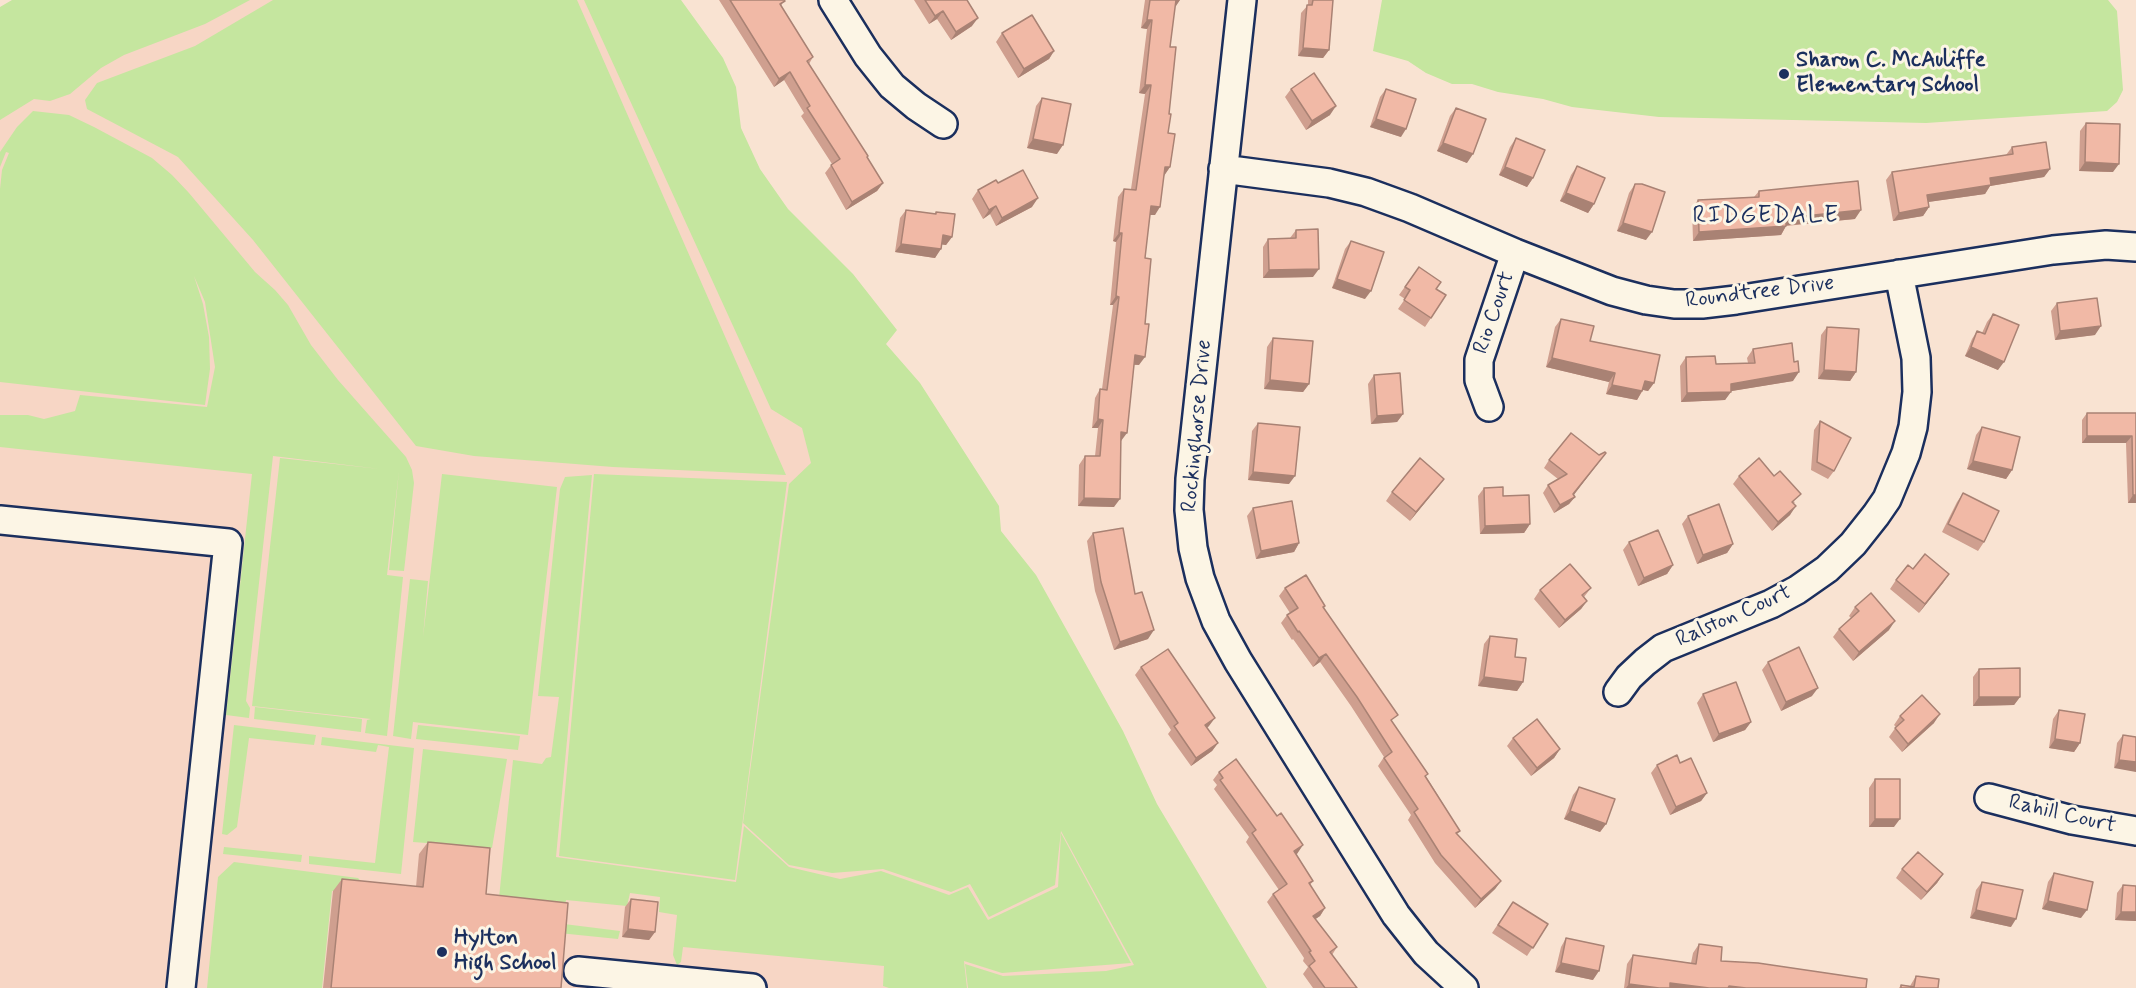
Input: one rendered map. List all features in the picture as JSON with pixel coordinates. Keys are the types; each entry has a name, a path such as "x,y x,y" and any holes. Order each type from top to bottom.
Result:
{"street":[{"path":"833,0 868,56 892,86 943,124"},
{"name":"Rockinghorse Drive","path":"1242,0 1190,479 1189,510 1193,548 1200,578 1216,621 1238,661 1396,915 1426,953 1464,988"},
{"name":"Roundtree Drive","path":"1223,169 1329,183 1366,192 1612,291 1646,300 1674,304 1702,304 1736,300 2053,249 2106,245 2136,247"},
{"name":"Rio Court","path":"1489,407 1479,380 1479,360 1515,253"},
{"name":"Ralston Court","path":"1618,692 1629,677 1663,648 1771,604 1812,580 1853,544 1881,507 1896,479 1906,453 1913,427 1917,392 1916,358 1899,274"},
{"path":"0,520 228,543 181,988"},
{"name":"Rahill Court","path":"1989,798 2072,820 2136,831"},
{"path":"578,971 752,988"}],"shaded area":[{"name":"Hylton High School","path":"41,0 639,0 1265,988 0,988 0,25"}],"green space":[{"path":"12,0 250,0 205,24 124,55 101,68 70,94 50,101 34,99 0,120 0,7"},
{"path":"273,0 577,0 786,475 613,467 474,456 416,446 253,240 178,157 87,109 85,100 97,83 195,46"},
{"path":"584,0 681,0 723,58 736,87 741,128 760,169 788,209 853,274 897,330 886,344 920,383 999,506 1001,531 1036,575 1123,731 1157,804 1267,988 968,988 965,964 1003,976 1106,971 1134,965 1061,831 1055,885 989,917 970,884 951,892 883,869 832,873 789,865 743,823 789,484 811,463 802,428 771,409"},
{"name":"Sharon C. McAuliffe Elementary School","path":"1382,0 2108,0 2117,11 2123,90 2117,102 2107,111 1926,123 1659,117 1572,107 1543,99 1498,92 1472,84 1452,84 1426,73 1408,61 1373,51"},
{"path":"33,111 69,115 152,158 172,175 255,272 288,305 311,345 338,380 406,457 412,470 414,483 404,571 389,570 399,471 387,575 403,577 387,736 365,733 367,720 371,719 252,706 280,458 380,469 273,456 246,701 250,708 249,718 226,715 252,474 0,447 0,415 28,415 44,419 75,411 80,395 207,407 215,367 205,302 194,276 203,304 209,337 210,369 205,405 0,382 0,189 2,170 9,153 6,152 0,167 0,152 17,127"},
{"path":"442,474 557,487 528,735 413,722 411,739 393,736 410,579 428,581 423,637"},
{"path":"594,474 787,482 735,880 559,856"},
{"path":"592,475 556,857 736,882 744,826 789,867 840,879 881,871 949,895 968,887 988,920 1058,887 1061,833 1131,963 1002,973 964,961 967,988 889,988 883,986 884,966 683,947 681,962 677,965 673,955 677,915 659,912 660,897 630,893 627,906 566,900 564,924 620,931 618,939 559,933 498,908 513,760 542,764 546,758 551,757 559,697 538,696 560,489 565,477"},
{"path":"255,707 362,719 361,732 254,719"},
{"path":"234,725 316,735 314,745 249,738 237,827 227,835 222,834"},
{"path":"418,725 520,736 518,750 416,739"},
{"path":"322,737 414,748 401,874 309,864 309,856 375,863 389,747 378,745 376,752 321,745"},
{"path":"423,749 507,759 492,848 413,842"},
{"path":"224,847 302,855 301,862 223,854"},
{"path":"234,862 358,878 361,881 359,893 332,891 322,988 207,988 218,877"}],"building":[{"path":"730,0 785,1 780,4 813,57 807,61 883,183 852,202 831,165 840,159 807,108 810,106 790,72 779,79"},
{"path":"925,0 967,0 978,18 956,32 943,11 935,16"},
{"path":"1150,0 1176,0 1170,47 1176,47 1168,133 1175,134 1170,167 1165,167 1160,207 1151,206 1145,258 1151,259 1145,324 1149,324 1145,357 1135,355 1127,433 1121,432 1120,499 1084,498 1085,456 1100,456 1103,420 1098,419 1100,389 1107,390 1119,297 1116,296 1124,189 1136,190 1151,85 1145,85 1152,20 1147,20"},
{"path":"1313,0 1333,0 1329,50 1303,48 1307,5 1312,5"},
{"path":"1032,15 1054,51 1024,69 1002,33"},
{"path":"1314,73 1336,106 1312,121 1291,89"},
{"path":"1386,89 1416,99 1406,129 1376,119"},
{"path":"1042,98 1071,104 1063,145 1033,139"},
{"path":"1456,108 1486,119 1473,154 1443,143"},
{"path":"2086,123 2120,124 2119,164 2085,162"},
{"path":"1516,138 1545,150 1533,178 1505,167"},
{"path":"2046,142 2050,169 1990,178 1991,185 1927,195 1929,207 1899,213 1892,172 2013,154 2012,147"},
{"path":"1577,166 1605,178 1594,204 1566,193"},
{"path":"1023,170 1038,198 1002,218 996,206 989,210 978,190 996,180 998,183"},
{"path":"1858,181 1861,210 1786,218 1786,226 1699,232 1698,200 1759,197 1759,191"},
{"path":"1635,184 1642,184 1665,192 1652,232 1623,223"},
{"path":"906,210 955,214 952,237 943,235 941,249 901,244"},
{"path":"1318,229 1319,269 1269,270 1268,239 1296,238 1296,230"},
{"path":"1351,241 1384,252 1371,291 1337,279"},
{"path":"1419,267 1441,282 1436,289 1446,295 1431,318 1404,300 1410,290 1405,287"},
{"path":"2097,298 2101,326 2060,331 2057,303"},
{"path":"1993,314 2019,325 2004,362 1971,347 1977,331 1985,334"},
{"path":"1561,319 1594,326 1590,341 1660,355 1654,383 1645,381 1642,391 1612,385 1615,373 1552,358"},
{"path":"1827,327 1859,329 1856,372 1824,370"},
{"path":"1273,338 1313,341 1309,384 1270,380"},
{"path":"1792,343 1794,362 1798,361 1799,372 1731,384 1731,392 1687,393 1686,357 1715,356 1716,364 1755,363 1753,349"},
{"path":"1400,373 1403,414 1377,416 1374,375"},
{"path":"2087,413 2136,413 2136,495 2133,495 2132,436 2087,436"},
{"path":"1820,421 1851,438 1834,471 1817,462"},
{"path":"1258,423 1300,427 1295,476 1253,472"},
{"path":"1982,427 2020,437 2012,470 1973,461"},
{"path":"1571,433 1599,455 1606,453 1573,494 1575,497 1560,505 1548,485 1567,474 1549,460"},
{"path":"1420,458 1444,479 1416,512 1392,492"},
{"path":"1759,458 1774,476 1780,471 1801,494 1792,502 1796,506 1778,522 1739,476"},
{"path":"1503,487 1503,496 1529,495 1530,524 1485,526 1484,488"},
{"path":"1963,493 1999,511 1984,542 1948,524"},
{"path":"1292,501 1299,543 1261,551 1253,508"},
{"path":"1719,504 1733,544 1703,555 1688,516"},
{"path":"1123,528 1135,594 1142,592 1154,630 1120,642 1101,582 1093,533"},
{"path":"1658,530 1673,565 1644,578 1629,542"},
{"path":"1925,554 1949,574 1925,604 1896,580 1908,565 1913,569"},
{"path":"1570,564 1591,588 1582,595 1587,601 1565,620 1540,590"},
{"path":"1306,575 1325,606 1323,607 1398,715 1391,720 1428,774 1425,776 1460,831 1456,833 1501,881 1481,899 1441,855 1414,812 1418,809 1384,758 1392,752 1357,697 1326,654 1319,658 1287,615 1298,608 1285,588"},
{"path":"1871,593 1895,621 1859,652 1839,629 1859,611 1855,607"},
{"path":"1490,636 1517,639 1515,657 1526,658 1523,682 1484,677"},
{"path":"1799,647 1818,688 1786,702 1768,662"},
{"path":"1168,649 1215,718 1205,725 1218,743 1196,758 1174,726 1178,723 1141,667"},
{"path":"2020,668 2020,697 1979,697 1979,669"},
{"path":"1736,682 1751,722 1719,734 1703,694"},
{"path":"1922,695 1940,714 1908,744 1895,728 1904,720 1900,716"},
{"path":"2059,710 2085,714 2080,743 2055,739"},
{"path":"1537,719 1560,749 1537,768 1513,738"},
{"path":"2123,735 2136,737 2136,762 2119,760"},
{"path":"1677,755 1680,763 1691,758 1707,793 1676,807 1657,765"},
{"path":"1236,759 1277,816 1281,813 1303,845 1294,851 1313,881 1309,883 1325,908 1313,916 1337,947 1330,952 1357,988 1325,988 1309,966 1315,961 1309,952 1311,951 1273,894 1287,884 1252,833 1256,830 1220,780 1223,778 1219,772"},
{"path":"1875,779 1900,779 1900,819 1875,819"},
{"path":"1579,787 1615,799 1606,824 1570,811"},
{"name":"Hylton High School","path":"428,842 490,848 486,894 568,903 561,988 331,988 342,879 423,887"},
{"path":"1918,852 1943,874 1927,892 1902,869"},
{"path":"2054,873 2093,882 2087,910 2048,901"},
{"path":"1982,882 2023,890 2016,919 1976,910"},
{"path":"2123,885 2136,886 2136,912 2121,912"},
{"path":"631,899 658,902 655,932 628,929"},
{"path":"1513,902 1548,924 1533,948 1498,925"},
{"path":"1566,938 1604,946 1599,971 1561,963"},
{"path":"1699,944 1722,947 1721,961 1758,963 1867,979 1866,988 1729,986 1728,988 1709,988 1670,983 1670,988 1659,988 1629,984 1633,955 1696,964"},
{"path":"1916,976 1939,979 1938,988 1901,988 1901,985 1914,987"}],"place":[{"name":"Sharon C. McAuliffe Elementary School","path":"1784,74"},
{"name":"Hylton High School","path":"442,952"}],"district":[{"name":"RIDGEDALE","path":"1766,217"}]}
